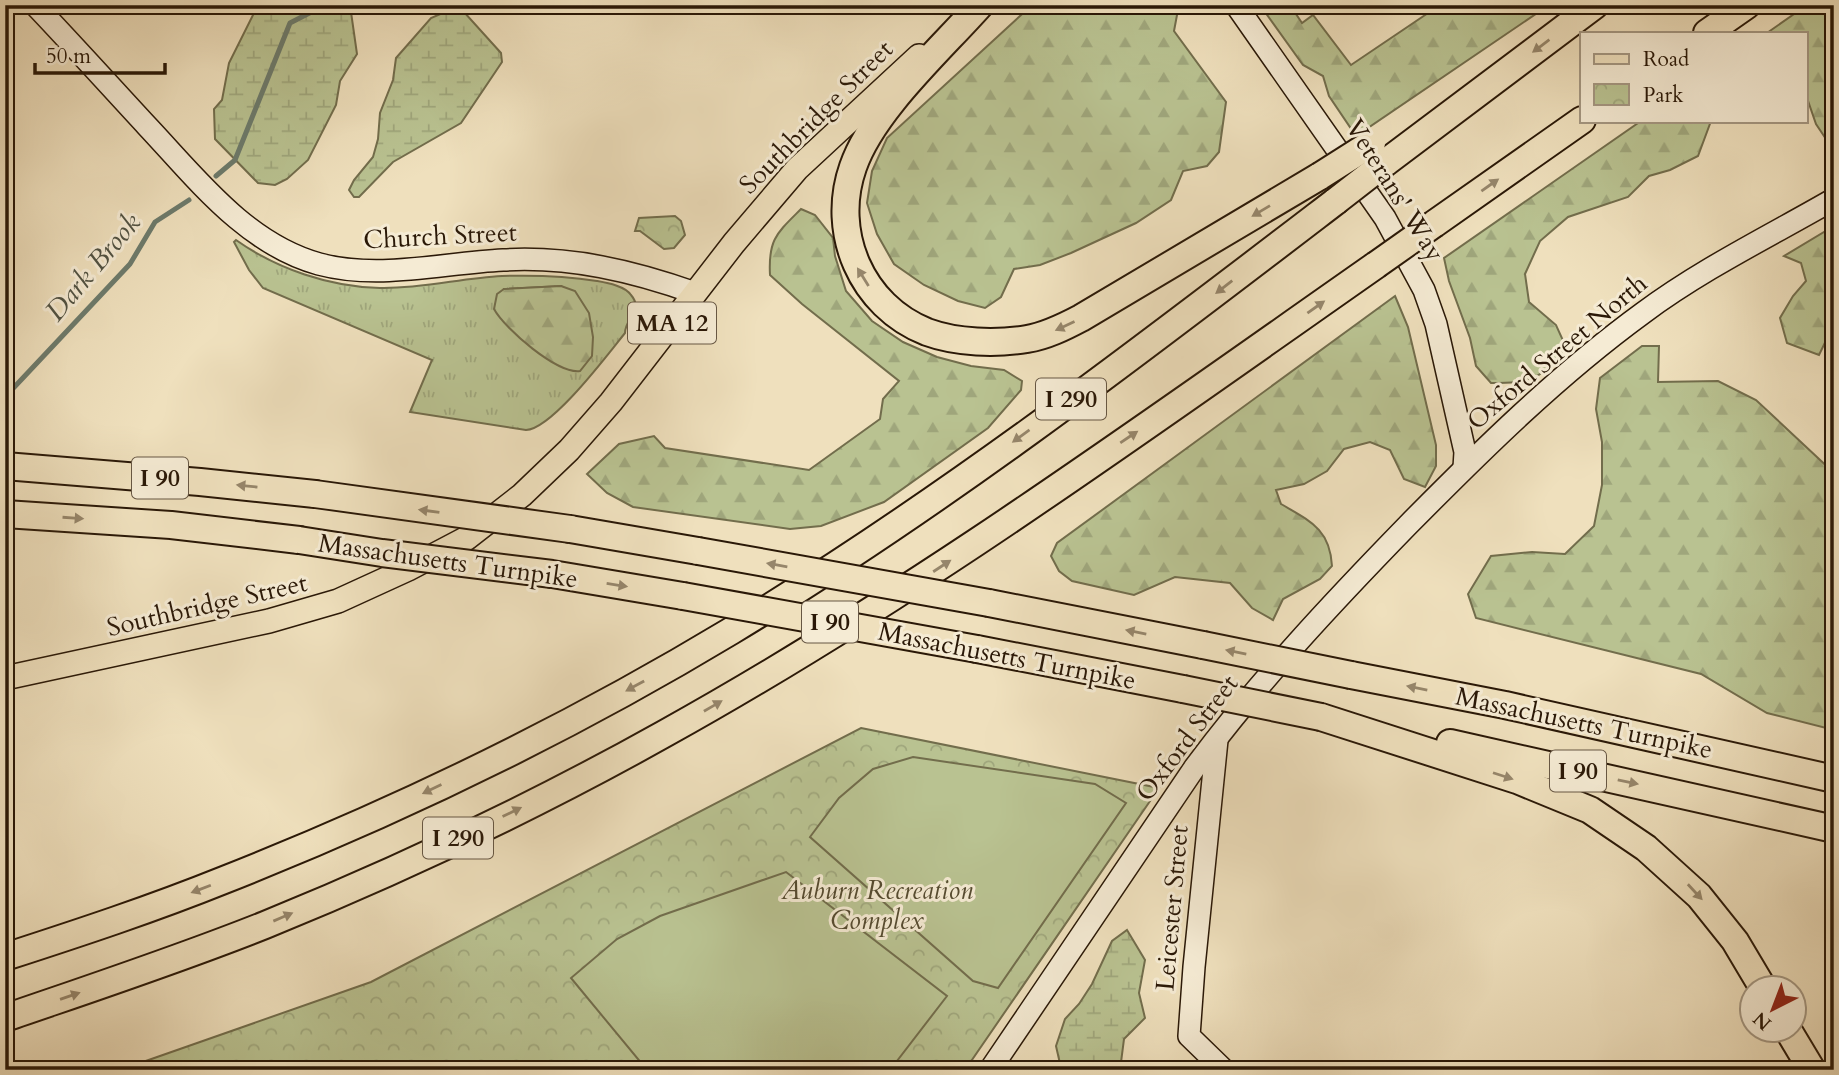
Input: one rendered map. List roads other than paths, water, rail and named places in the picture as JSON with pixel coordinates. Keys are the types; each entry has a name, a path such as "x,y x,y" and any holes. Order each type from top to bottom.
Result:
{"highway":[{"path":"978,5 881,115 857,156 847,190 844,215 856,267 878,298 916,327 941,336 989,342 1026,339 1054,332 1320,177 1418,138 1595,5"},
{"path":"1708,32 1747,5"},
{"name":"I 290","path":"5,1018 214,944 294,912 507,815 653,740 807,650 940,567 1580,121"},
{"name":"I 290","path":"5,957 170,901 324,839 533,740 667,668 775,604 891,530 1177,323 1336,201 1379,153"},
{"name":"Massachusetts Turnpike","path":"5,466 188,480 570,529 989,603 1203,645 1505,705 1834,778"},
{"name":"Massachusetts Turnpike","path":"5,514 171,525 299,540 552,574 683,596 977,649 1508,755 1834,830"},
{"path":"1321,717 1517,780 1590,810 1646,848 1699,896 1735,942 1754,974"},
{"path":"1796,1044 1812,1070"}],"main road":[{"name":"Church Street","path":"35,5 209,192 254,231 293,254 335,267 371,271 505,260 572,262 630,271 695,293"},
{"name":"Southbridge Street","path":"5,678 270,621 338,601 460,542 522,495 569,450 611,402 764,206 797,169 978,5"},
{"name":"Veterans' Way","path":"1236,5 1385,218 1424,290 1436,324 1465,452 1464,468"},
{"name":"Oxford Street North","path":"1464,468 1564,376 1644,312 1696,278 1834,200"},
{"name":"Oxford Street","path":"990,1070 1217,738 1336,599 1464,468"},
{"name":"Leicester Street","path":"1217,738 1189,1036 1224,1070"}],"waterway":[{"name":"Dark Brook","path":"216,176 235,160 290,23 325,5"},
{"name":"Dark Brook","path":"5,397 130,264 155,222 189,200"}],"park label":[{"name":"Auburn Recreation Complex","path":"877,905"}]}
